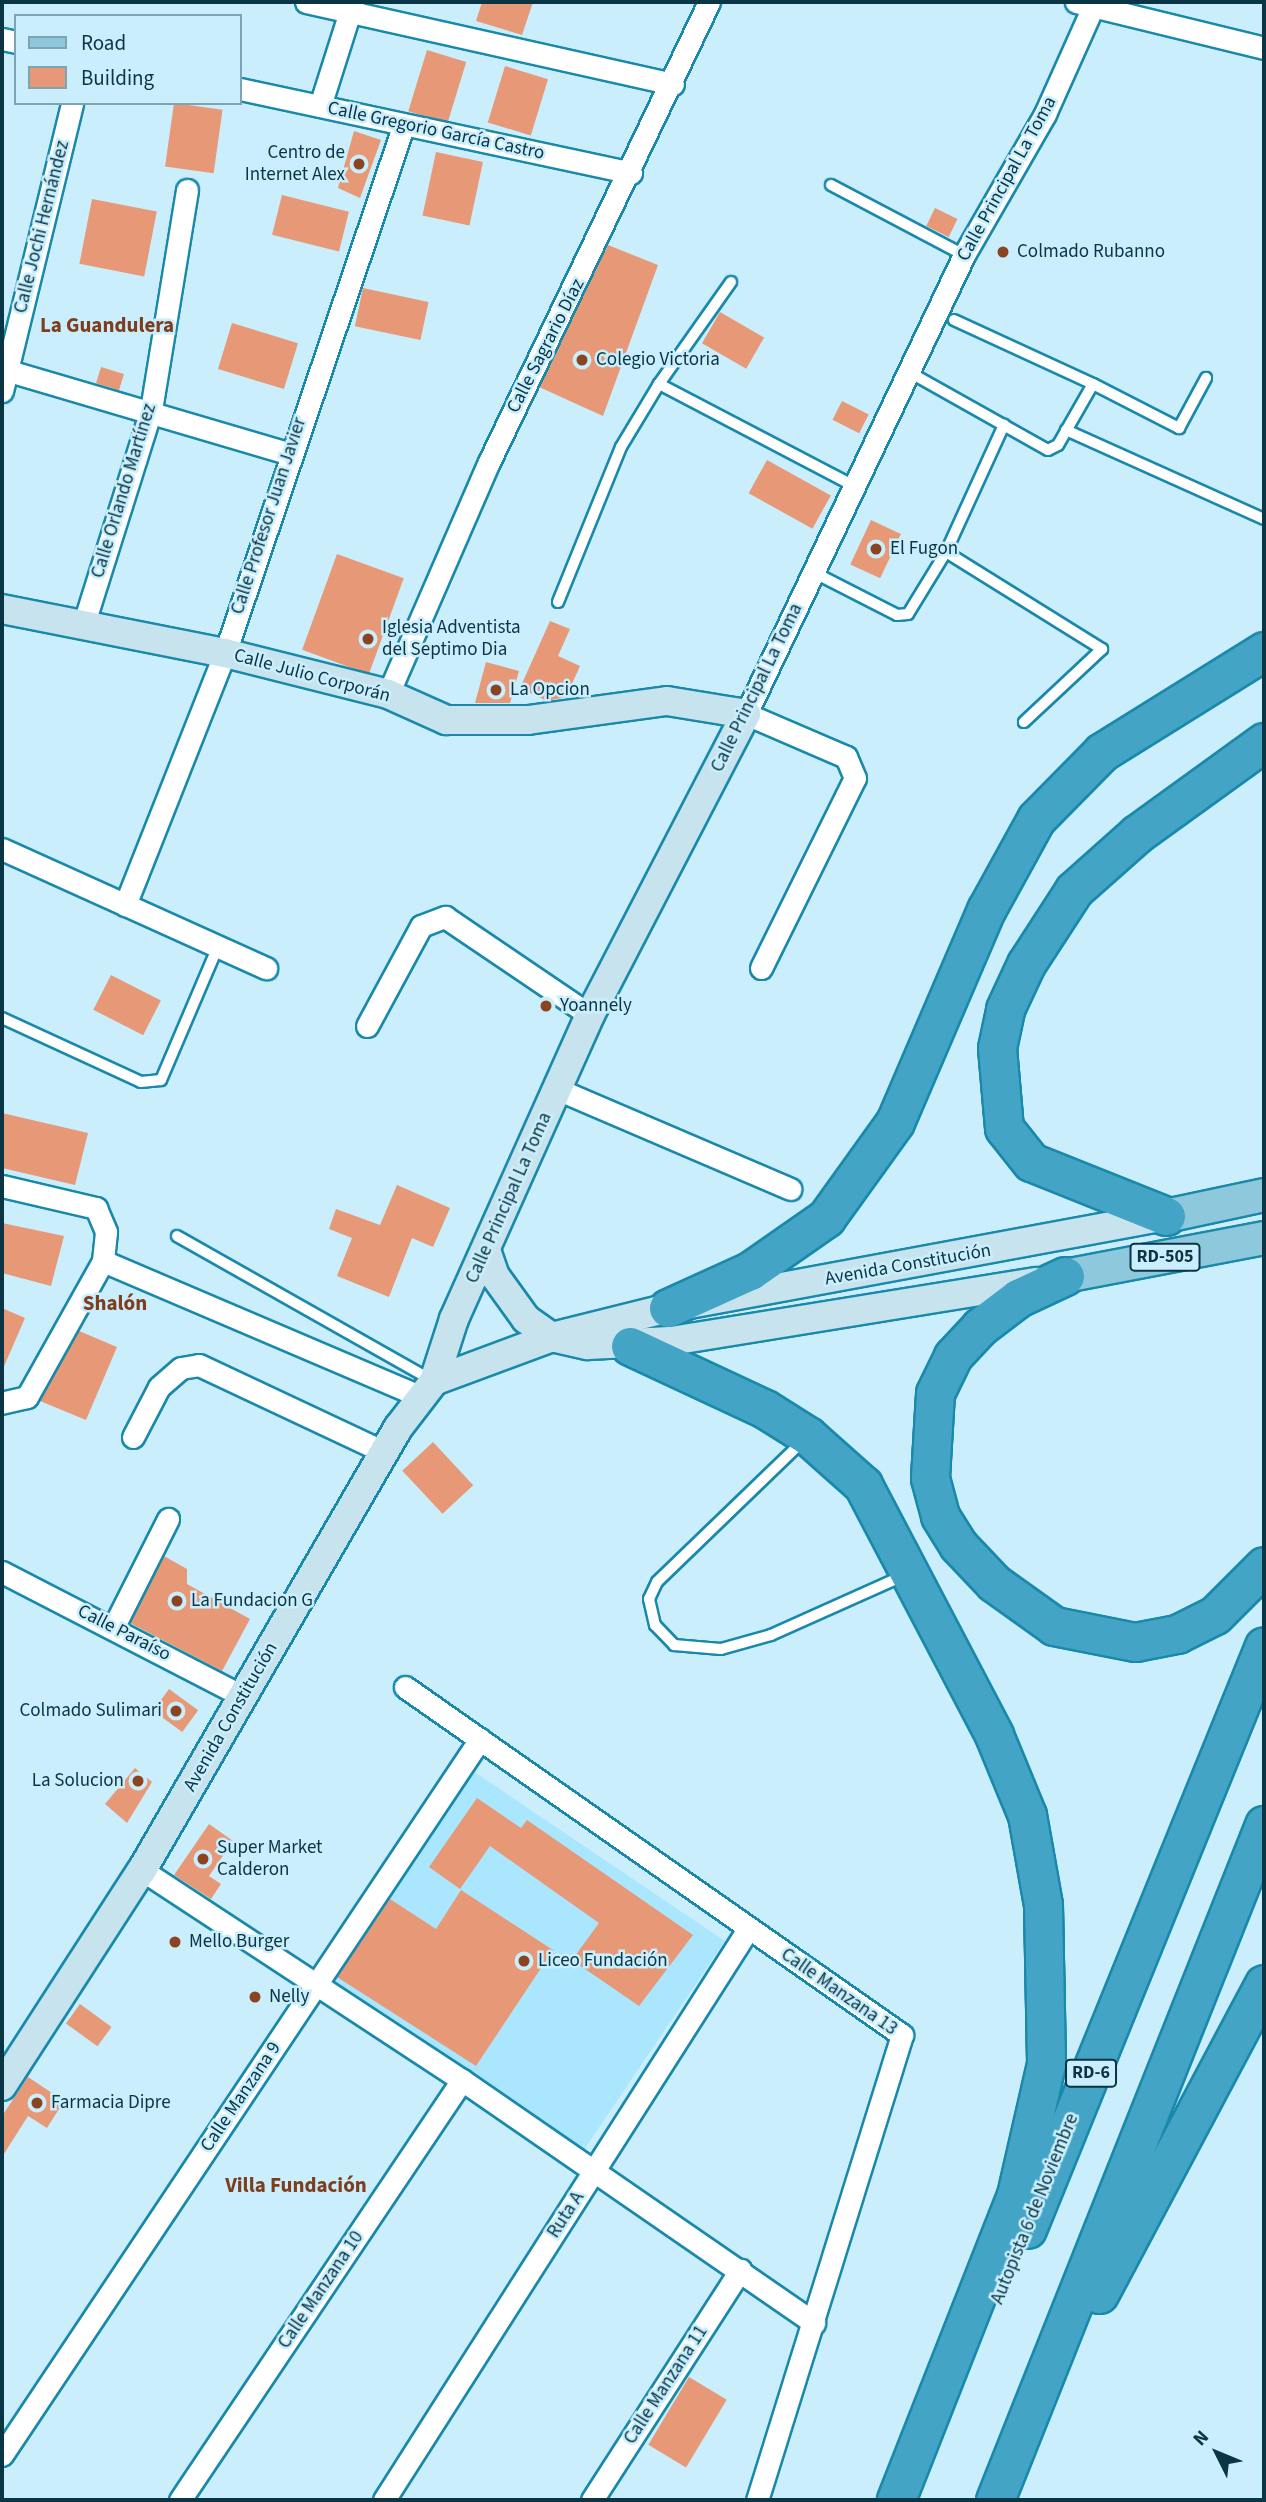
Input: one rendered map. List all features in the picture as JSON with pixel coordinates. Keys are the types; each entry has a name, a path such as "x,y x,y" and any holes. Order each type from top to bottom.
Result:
{"highway":[{"path":"668,1308 750,1271 826,1218 895,1122 986,910 1037,819 1102,752 1264,651"},
{"path":"1166,1216 1031,1163 1004,1128 997,1048 1005,1009 1026,964 1074,890 1137,834 1264,742"},
{"path":"1065,1276 1018,1298 980,1327 953,1356 935,1393 930,1478 940,1516 958,1545 994,1583 1055,1626 1135,1642 1177,1634 1215,1615 1264,1566"},
{"path":"629,1346 808,1436 863,1485 994,1735 1027,1815 1044,1905 1048,1986 1046,2064 1016,2195 896,2500"},
{"name":"Autopista 6 de Noviembre","path":"917,2500 1264,1646"},
{"path":"995,2500 1264,1825"},
{"path":"1018,2443 1264,1984"}],"main road":[{"name":"Calle Julio Corporán","path":"2,609 225,653 388,694 446,720 528,720 667,701 746,714"},
{"name":"Calle Principal La Toma","path":"426,1389 590,1015 746,714"},
{"name":"Avenida Constitución","path":"2,2086 142,1870 384,1452 426,1389 552,1337 668,1308 1166,1216 1264,1195"},
{"name":"Avenida Constitución","path":"552,1337 629,1346 909,1306 1264,1238"},
{"path":"486,1250 507,1296 552,1337"}],"street":[{"path":"306,2 351,7 673,85"},
{"name":"Calle Sagrario Díaz","path":"388,694 489,462 631,173 709,2"},
{"path":"1088,3 1264,48"},
{"name":"Calle Principal La Toma","path":"746,714 964,255 1045,114 1088,3"},
{"path":"320,106 351,7"},
{"name":"Calle Gregorio García Castro","path":"242,89 631,173"},
{"name":"Calle Jochi Hernández","path":"2,391 4,370 71,105"},
{"name":"Calle Profesor Juan Javier","path":"125,905 225,653 288,453 404,124"},
{"name":"Calle Orlando Martínez","path":"83,626 151,410 187,190"},
{"path":"4,370 151,410 288,453"},
{"path":"746,714 846,757 855,778 761,968"},
{"path":"2,849 265,968"},
{"path":"367,1026 421,926 445,918 590,1015"},
{"path":"557,1089 790,1189"},
{"path":"2,1186 96,1208 106,1232 103,1261 27,1398 2,1402"},
{"path":"103,1261 426,1389"},
{"path":"133,1437 159,1387 181,1368 199,1365 384,1452"},
{"path":"114,1626 169,1519"},
{"name":"Calle Paraíso","path":"2,1572 114,1626 244,1697"},
{"name":"Calle Manzana 13","path":"405,1687 748,1929 897,2029 904,2042 757,2500"},
{"name":"Calle Manzana 9","path":"2,2455 480,1739"},
{"path":"142,1870 462,2080 814,2323"},
{"name":"Ruta A","path":"384,2500 748,1929"},
{"name":"Calle Manzana 10","path":"180,2500 462,2080"},
{"name":"Calle Manzana 11","path":"592,2500 740,2270"}],"lane":[{"path":"831,185 964,255"},
{"path":"558,602 621,447 659,384 731,282"},
{"path":"954,320 1093,384 1179,428 1206,378"},
{"path":"909,372 1048,450 1066,430 1093,384"},
{"path":"659,384 854,486"},
{"path":"813,572 897,615 908,614 946,552 1004,425"},
{"path":"1066,430 1264,519"},
{"path":"946,552 1102,649 1024,722"},
{"path":"2,1017 141,1082 161,1080 217,948"},
{"path":"177,1236 426,1389"},
{"path":"808,1436 657,1582 649,1599 655,1625 674,1644 721,1649 771,1635 909,1574"}],"shaded area":[{"name":"Liceo Fundación","path":"467,1767 725,1941 579,2156 322,1983"}],"building":[{"path":"482,2 533,2 522,35 476,21"},
{"path":"427,50 466,62 447,123 408,111"},
{"path":"505,66 548,79 531,136 488,122"},
{"path":"174,105 223,110 214,173 165,166"},
{"name":"Centro de Internet Alex","path":"354,131 381,140 360,198 338,188"},
{"path":"436,152 483,162 469,226 422,216"},
{"path":"282,195 349,212 339,251 272,235"},
{"path":"92,199 157,212 144,276 79,264"},
{"path":"935,208 957,219 949,237 926,226"},
{"path":"608,245 658,265 603,416 539,387"},
{"path":"363,288 429,302 420,340 355,326"},
{"path":"720,312 764,338 746,369 702,343"},
{"path":"232,323 298,343 284,389 218,369"},
{"path":"101,367 124,374 119,390 96,383"},
{"path":"842,401 869,415 859,433 832,420"},
{"path":"767,460 831,495 812,529 749,493"},
{"name":"El Fugon","path":"871,520 901,534 880,578 850,564"},
{"path":"337,554 404,578 369,674 302,650"},
{"path":"550,621 570,629 558,656 580,666 566,697 547,701 520,688"},
{"name":"La Opcion","path":"486,662 519,671 510,703 475,703"},
{"path":"111,975 161,1000 143,1035 93,1010"},
{"path":"2,1113 88,1133 75,1185 2,1168"},
{"path":"397,1185 450,1208 433,1247 412,1238 389,1297 337,1276 352,1238 329,1229 336,1209 380,1225"},
{"path":"2,1223 64,1236 51,1286 2,1273"},
{"path":"2,1308 25,1318 2,1371"},
{"path":"79,1331 117,1347 86,1420 40,1401"},
{"path":"433,1442 473,1485 443,1514 402,1471"},
{"name":"La Fundacion G","path":"164,1556 187,1569 187,1584 250,1619 222,1671 130,1623"},
{"name":"Colmado Sulimari","path":"169,1689 198,1710 182,1732 153,1711"},
{"path":"135,1768 152,1782 127,1823 105,1804"},
{"path":"477,1798 521,1828 527,1820 693,1935 639,2006 572,1960 599,1923 490,1846 460,1889 429,1867"},
{"name":"Super Market Calderon","path":"209,1824 233,1841 209,1876 221,1884 211,1899 174,1875"},
{"path":"461,1890 553,1950 476,2066 337,1977 390,1899 436,1929"},
{"path":"80,2004 112,2027 97,2046 66,2023"},
{"name":"Farmacia Dipre","path":"28,2077 64,2101 47,2128 28,2116 2,2157 2,2116"},
{"path":"689,2377 727,2400 686,2467 648,2445"}],"place":[{"name":"Centro de Internet Alex","path":"359,164"},
{"name":"Colmado Rubanno","path":"1003,252"},
{"name":"Colegio Victoria","path":"582,360"},
{"name":"El Fugon","path":"876,549"},
{"name":"Iglesia Adventista del Septimo Dia","path":"368,639"},
{"name":"La Opcion","path":"496,690"},
{"name":"Yoannely","path":"546,1006"},
{"name":"La Fundacion G","path":"177,1601"},
{"name":"Colmado Sulimari","path":"176,1711"},
{"name":"La Solucion","path":"138,1781"},
{"name":"Super Market Calderon","path":"203,1859"},
{"name":"Mello Burger","path":"175,1942"},
{"name":"Liceo Fundación","path":"524,1961"},
{"name":"Nelly","path":"255,1997"},
{"name":"Farmacia Dipre","path":"37,2103"}],"district":[{"name":"La Guandulera","path":"107,325"},
{"name":"Shalón","path":"115,1303"},
{"name":"Villa Fundación","path":"296,2185"}]}
